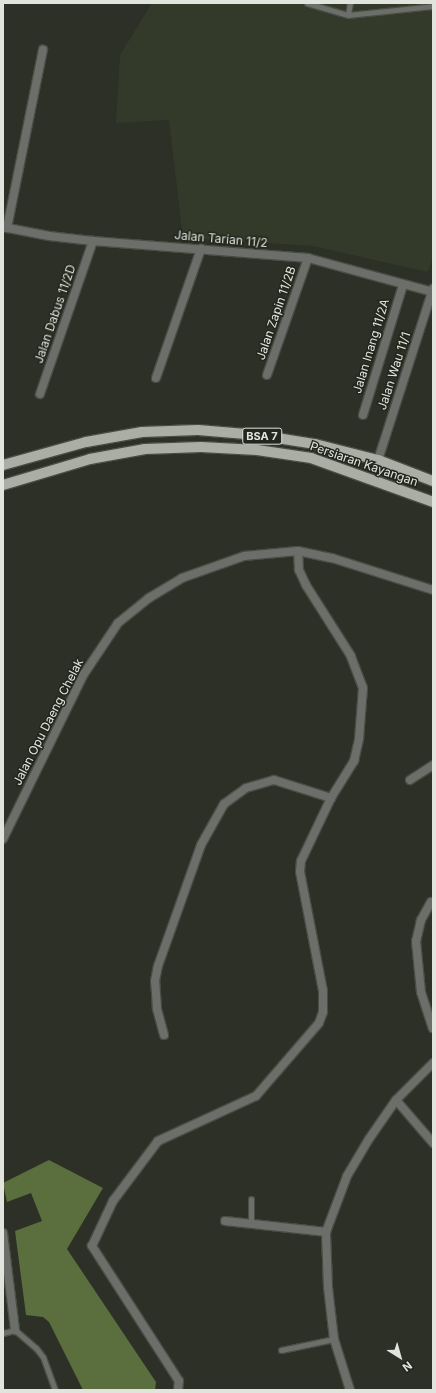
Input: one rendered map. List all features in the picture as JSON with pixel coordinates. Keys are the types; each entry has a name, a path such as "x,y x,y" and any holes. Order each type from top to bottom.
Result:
{"main road":[{"name":"Persiaran Kayangan","path":"3,465 86,442 142,432 198,430 294,441 378,460 433,480"},
{"name":"Persiaran Kayangan","path":"3,485 90,459 125,452 145,449 201,447 256,450 311,458 433,502"}],"street":[{"path":"5,228 43,50"},
{"name":"Jalan Tarian 11/2","path":"5,228 93,241 308,258 403,285 433,291"},
{"name":"Jalan Dabus 11/2D","path":"40,394 93,241"},
{"path":"156,378 200,249"},
{"name":"Jalan Zapin 11/2B","path":"267,375 308,258"},
{"name":"Jalan Inang 11/2A","path":"362,415 403,285"},
{"name":"Jalan Wau 11/1","path":"378,460 433,291"},
{"path":"178,1390 178,1381 92,1246 113,1201 158,1142 256,1096 319,1023 324,1007 323,991 300,872 304,850 331,798 354,761 359,739 363,688 351,656 306,585 299,570 298,551"},
{"name":"Jalan Opu Daeng Chelak","path":"3,839 84,674 118,623 182,578 244,556 298,551 332,558 433,590"},
{"path":"410,780 433,765"},
{"path":"164,1035 156,1001 154,981 201,845 224,804 246,788 274,780 331,798"},
{"path":"431,902 421,920 416,941 421,992 433,1028"},
{"path":"350,1390 334,1339 328,1287 326,1232 347,1176 396,1100 433,1063"},
{"path":"396,1100 433,1143"},
{"path":"225,1221 250,1222 326,1232"},
{"path":"3,1234 15,1330"}],"lane":[{"path":"307,3 348,15 433,6"},
{"path":"348,15 350,3"},
{"path":"250,1199 250,1222"},
{"path":"3,1333 15,1330 43,1357 55,1390"},
{"path":"281,1350 334,1339"}],"shaded area":[{"path":"152,3 433,3 433,255 428,272 313,246 183,238 169,120 116,123 120,55"}],"green space":[{"path":"49,1160 103,1188 67,1249 156,1382 155,1390 83,1390 49,1322 43,1317 26,1315 15,1231 42,1221 31,1193 7,1202 3,1183"}]}
